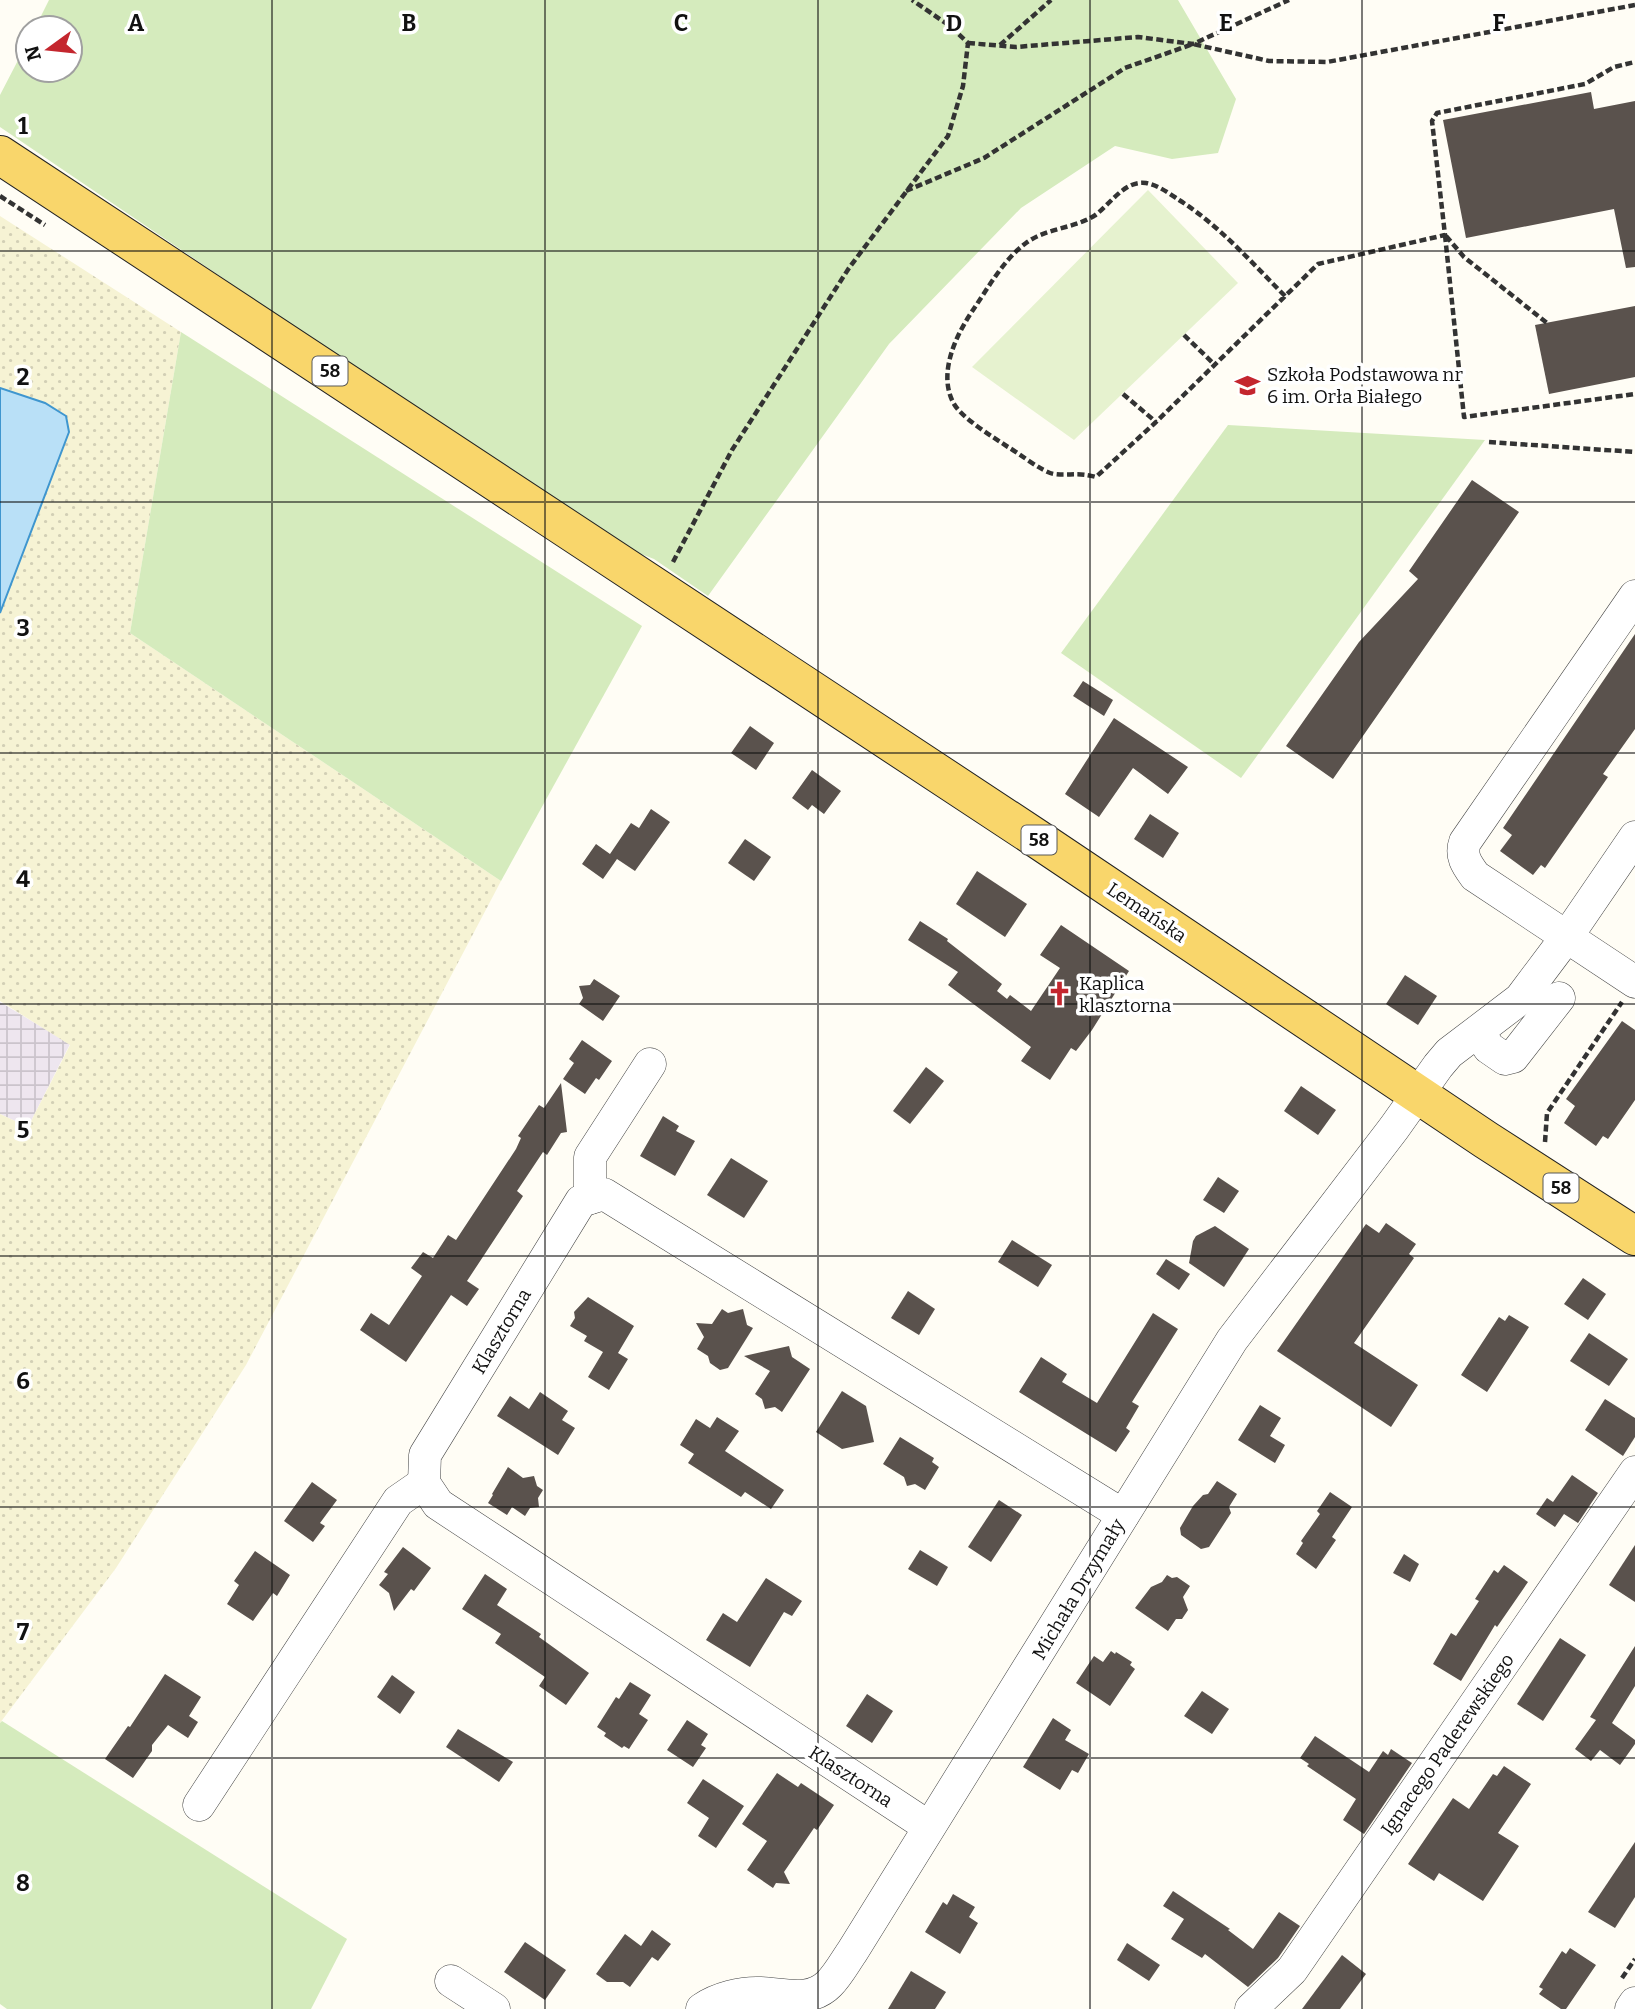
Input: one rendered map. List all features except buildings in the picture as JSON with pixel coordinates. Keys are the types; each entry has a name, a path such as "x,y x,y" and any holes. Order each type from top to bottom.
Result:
{"main road":[{"name":"58","path":"0,155 659,589"},
{"name":"Lemańska","path":"659,589 1635,1236"}],"street":[{"path":"1630,989 1568,935 1475,876 1466,864 1462,849 1565,694 1635,596"},
{"name":"Michała Drzymały","path":"702,2009 726,1997 758,1993 813,1995 830,1984 1232,1340 1449,1053 1520,999 1635,837"},
{"path":"1479,1032 1489,1048 1505,1059 1513,1057 1559,998"},
{"path":"650,1064 590,1157 590,1198 604,1194 1123,1515"},
{"name":"Klasztorna","path":"590,1198 581,1201 425,1455 424,1483 438,1504 929,1827"},
{"name":"Ignacego Paderewskiego","path":"1251,2009 1292,1970 1635,1472"},
{"path":"198,1805 398,1501 424,1483"},
{"path":"451,1981 494,2009"},
{"path":"1631,2009 1635,2003"}],"path":[{"path":"912,0 950,26 968,43 1016,47 1138,37 1193,44 1269,61 1327,62 1635,5"},
{"path":"1000,45 1051,0"},
{"path":"906,191 984,158 1125,68 1193,44 1289,0"},
{"path":"659,589 732,450 849,268 948,136 963,86 968,43"},
{"path":"1635,62 1614,67 1585,84 1437,113 1432,121 1464,417 1635,394"},
{"path":"1285,296 1208,218 1150,183 1139,183 1117,194 1097,214 1074,226 1040,234 1023,245 1007,262 962,326 949,360 947,380 954,404 963,415 1003,443 1052,474 1079,473 1096,477 1156,422 1318,264 1446,235"},
{"path":"1446,235 1464,257 1547,323"},
{"path":"1184,335 1214,365"},
{"path":"1123,394 1156,422"},
{"path":"1489,443 1635,452"},
{"path":"1545,1150 1547,1113 1630,989"},
{"path":"1611,1019 1618,1025"},
{"path":"1587,1056 1593,1061"},
{"path":"1563,1090 1570,1094"}],"shaded area":[{"path":"0,216 181,332 130,633 501,881 246,1365 116,1568 0,1723 0,1114 28,1127 70,1045 0,1001"},
{"path":"0,1002 70,1044 28,1127 0,1114"}],"green space":[{"path":"49,0 1178,0 1236,99 1218,153 1172,159 1115,146 1021,208 889,344 708,596 654,559 615,544 0,127 0,95 14,68 14,84 84,84 84,14 42,14"},
{"path":"1148,190 1238,283 1074,440 972,367"},
{"path":"181,332 642,626 501,881 130,633"},
{"path":"1228,425 1485,440 1241,778 1061,653"},
{"path":"2,1721 347,1939 311,2009 7,2009 0,2004"}],"water":[{"path":"0,388 45,403 66,416 69,432 0,613"}],"place":[{"name":"Szkoła Podstawowa nr 6 im. Orła Białego","path":"1247,385"},
{"name":"Kaplica klasztorna","path":"1059,994"}]}
